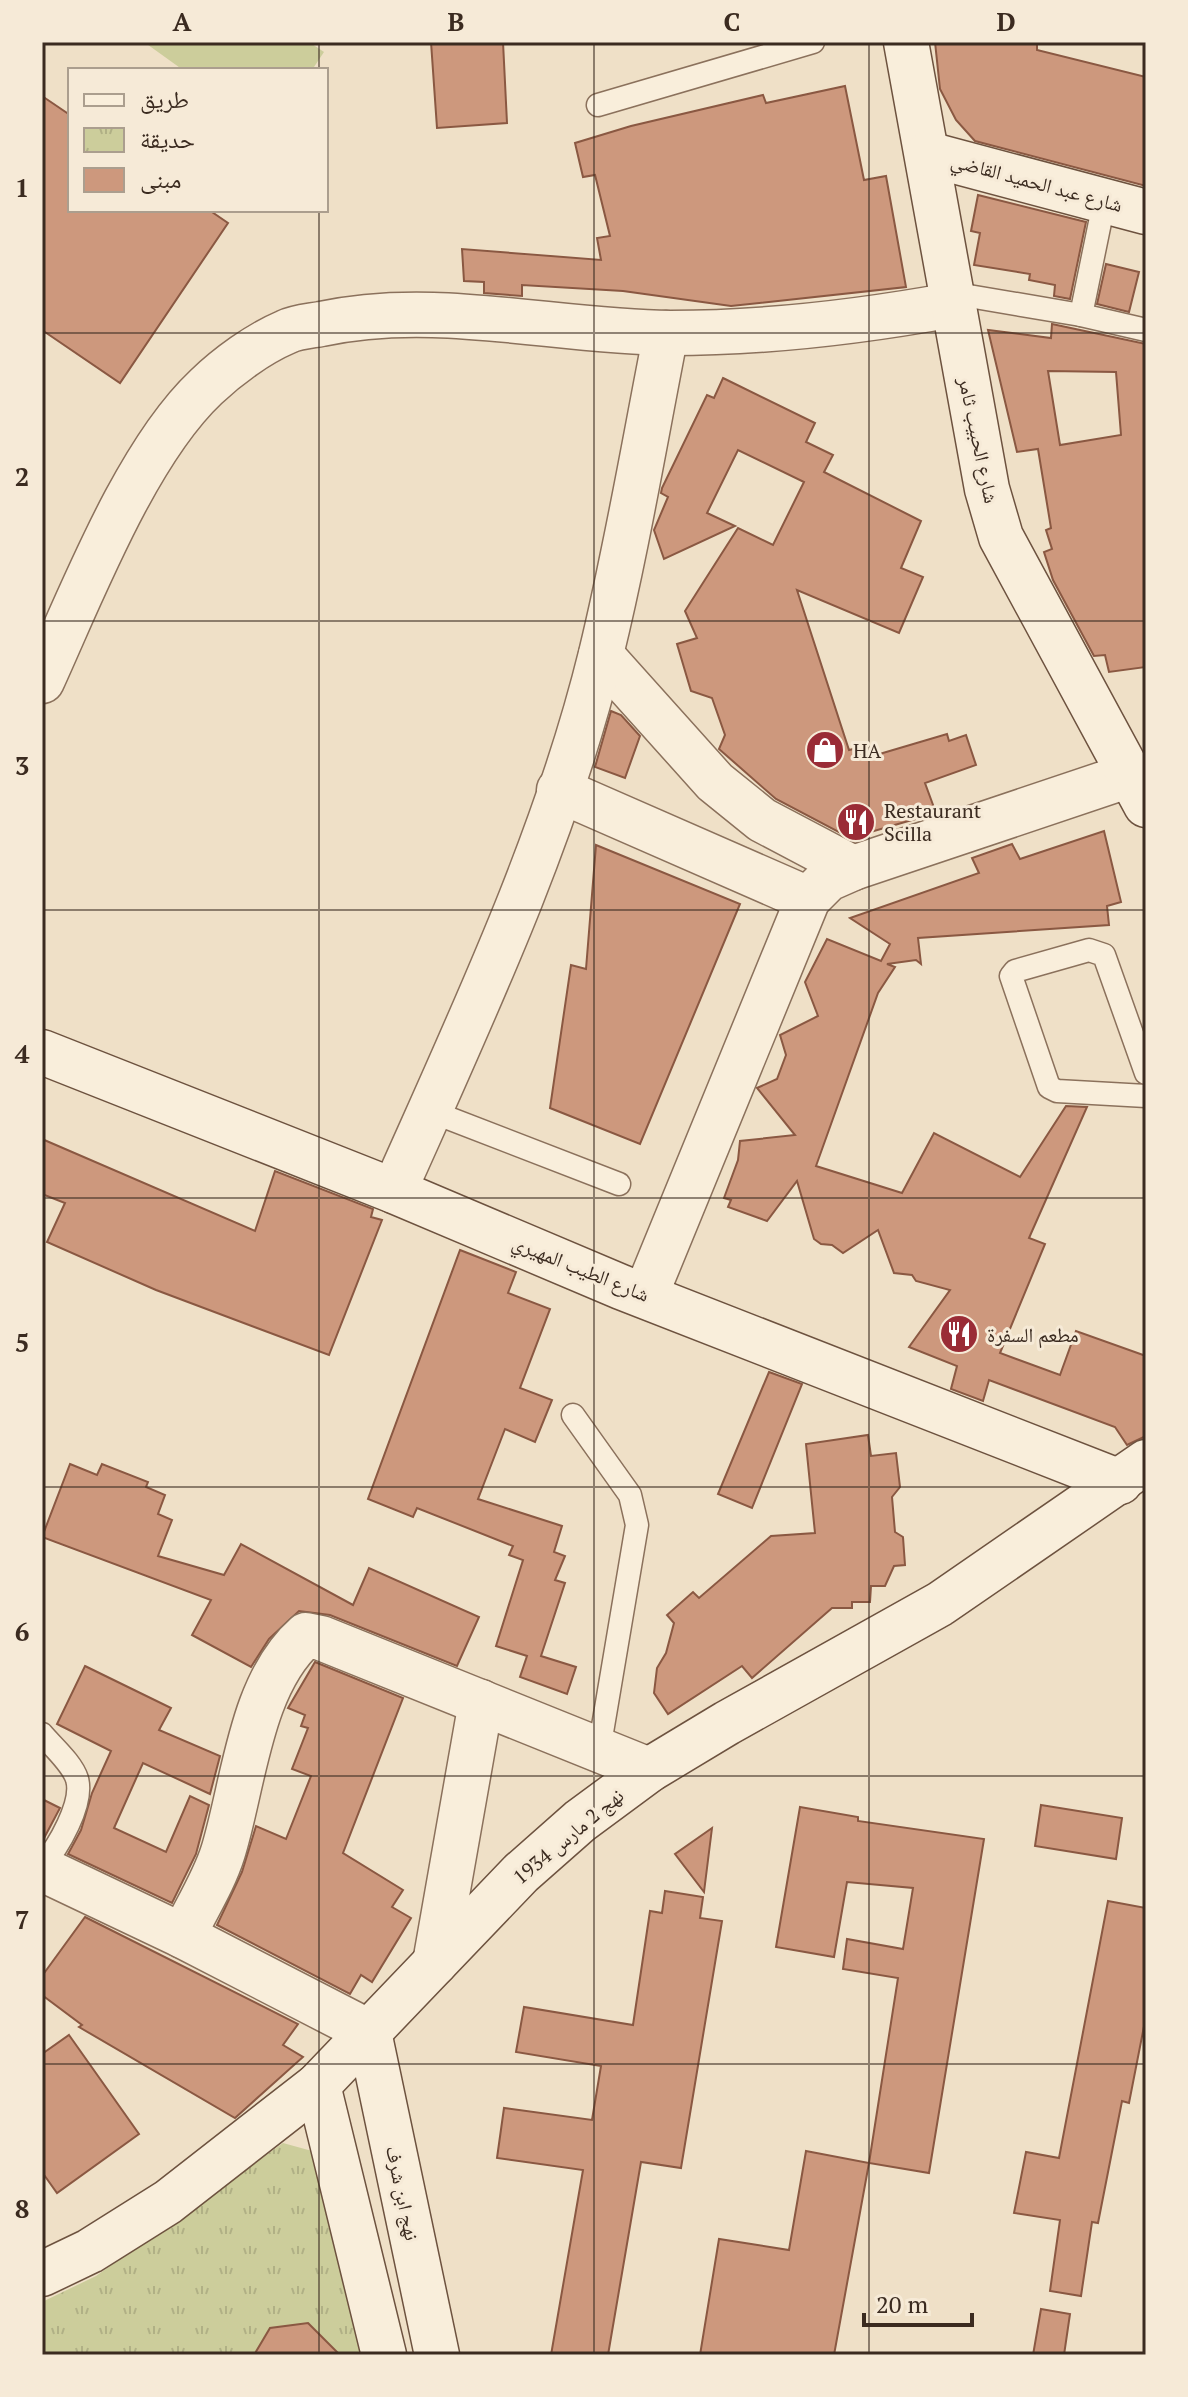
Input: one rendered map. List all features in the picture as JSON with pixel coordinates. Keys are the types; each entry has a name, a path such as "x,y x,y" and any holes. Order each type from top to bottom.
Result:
{"street":[{"name":"شارع الحبيب ثامر","path":"906,42 987,489 1001,537 1138,790"},
{"name":"شارع عبد الحميد القاضي","path":"928,154 1105,198 1146,212"},
{"path":"42,681 95,563 130,495 165,439 205,388 251,352 287,331 341,320 406,314 666,333 793,328 951,299"},
{"path":"394,1191 483,992 559,790 601,655 666,333"},
{"path":"601,655 715,782 762,820 853,868"},
{"path":"559,790 808,899"},
{"path":"646,1294 808,899 828,879 853,868 1138,790"},
{"name":"شارع الطيب المهيري","path":"42,1052 646,1294 1133,1472"},
{"name":"نهج 2 مارس 1934","path":"42,2274 90,2251 168,2202 318,2085 521,1873 580,1821 649,1770 940,1604 1133,1472"},
{"path":"183,1936 222,1855 256,1723 286,1653 306,1635 321,1638 649,1770"},
{"path":"435,1963 481,1702"},
{"path":"42,1867 369,2032"},
{"name":"نهج ابن شرف","path":"369,2032 437,2355"},
{"path":"318,2085 384,2355"}],"lane":[{"path":"598,105 813,42"},
{"path":"1081,315 1105,198"},
{"path":"951,299 1081,315 1146,330"},
{"path":"1146,1073 1104,955 1089,950 1015,971 1011,976 1049,1087 1057,1091 1146,1096"},
{"path":"430,1111 619,1184"},
{"path":"573,1415 630,1495 637,1525 599,1750"},
{"path":"42,1734 77,1777 78,1791 60,1844 42,1867"}],"green space":[{"path":"144,42 309,42 324,52 313,68 180,68"},
{"path":"283,2143 312,2151 362,2355 42,2355 42,2302 96,2276"}],"building":[{"path":"431,42 503,42 507,123 437,128"},
{"path":"935,42 1037,42 1037,50 1146,77 1146,186 975,141 956,120 940,89"},
{"path":"845,86 864,180 886,176 906,287 731,306 623,291 522,285 522,296 484,293 484,282 464,281 462,249 601,260 597,238 610,236 595,175 583,177 575,143 631,126 763,95 766,103"},
{"path":"42,96 68,114 68,212 212,212 228,223 120,383 42,330"},
{"path":"978,195 1086,222 1070,299 1054,296 1055,285 1029,280 1030,274 974,265 980,233 971,231"},
{"path":"1106,264 1139,272 1129,312 1097,304"},
{"path":"1052,324 1146,344 1146,667 1109,672 1105,655 1094,656 1053,580 1044,552 1052,549 1046,530 1051,528 1038,449 1017,452 988,330 1051,338","holes":["1048,371 1116,372 1121,435 1060,445"]},
{"path":"723,378 815,423 806,442 833,455 824,472 921,521 901,568 923,577 899,633 797,590 849,750 862,747 866,758 947,734 949,741 966,735 976,765 925,783 936,813 850,838 776,799 719,749 725,735 712,698 691,691 677,644 697,638 685,611 738,528 773,545 804,482 738,450 707,513 735,526 664,559 654,530 668,497 661,493 662,488 707,395 714,398"},
{"path":"611,711 621,715 640,736 625,778 595,767"},
{"path":"1104,831 1121,902 1107,906 1109,925 918,938 921,964 916,960 887,964 895,967 878,993 816,1166 902,1193 934,1133 1020,1177 1066,1106 1087,1107 1029,1238 1045,1244 1000,1353 1060,1375 1076,1331 1146,1356 1146,1436 1127,1445 1115,1427 989,1380 983,1401 951,1389 957,1366 909,1347 950,1290 916,1281 912,1275 894,1273 878,1230 843,1253 832,1245 821,1244 814,1239 797,1181 767,1221 728,1207 731,1200 724,1198 738,1160 740,1141 795,1135 757,1088 777,1079 786,1055 780,1035 818,1016 805,982 827,939 881,961 890,944 850,918 979,873 972,858 1012,844 1020,859"},
{"path":"596,845 740,904 640,1144 550,1108 571,965 586,969"},
{"path":"42,1139 255,1231 275,1171 373,1209 371,1217 382,1220 329,1355 156,1290 47,1242 65,1203 42,1194"},
{"path":"460,1250 516,1272 508,1293 550,1309 520,1388 552,1400 535,1442 505,1429 478,1499 562,1526 554,1552 565,1556 555,1580 565,1583 541,1656 576,1667 567,1694 520,1677 527,1656 496,1646 523,1560 509,1555 513,1546 417,1508 413,1517 368,1499"},
{"path":"769,1372 802,1384 752,1508 718,1494"},
{"path":"868,1435 871,1456 896,1453 900,1487 892,1497 895,1532 903,1537 905,1565 894,1566 885,1586 871,1586 870,1602 852,1602 852,1608 832,1608 752,1678 742,1666 668,1714 654,1693 657,1668 666,1653 674,1623 667,1615 693,1592 699,1598 771,1536 815,1533 806,1444"},
{"path":"70,1464 97,1475 102,1464 148,1482 146,1487 165,1495 158,1514 172,1520 158,1556 224,1575 241,1544 353,1605 369,1568 479,1617 457,1666 330,1615 299,1611 269,1639 251,1667 192,1635 211,1600 42,1537"},
{"path":"315,1662 403,1698 343,1853 403,1890 392,1907 411,1918 372,1982 361,1975 350,1994 217,1925 242,1872 256,1826 286,1839 311,1776 292,1769 308,1728 301,1726 305,1715 288,1708"},
{"path":"85,1666 171,1708 159,1730 220,1756 210,1794 143,1763 114,1828 166,1852 190,1796 209,1805 196,1854 172,1903 68,1854 81,1830 92,1793 111,1751 57,1724"},
{"path":"42,1799 60,1808 42,1842"},
{"path":"1041,1805 1122,1818 1116,1859 1035,1846"},
{"path":"800,1807 858,1817 858,1821 984,1839 929,2173 869,2163 898,1978 843,1969 847,1939 903,1949 913,1888 847,1882 834,1957 776,1947"},
{"path":"712,1828 704,1892 675,1854"},
{"path":"665,1891 703,1897 700,1918 722,1921 681,2168 641,2162 608,2355 551,2355 583,2170 497,2158 504,2108 592,2120 601,2066 516,2052 524,2007 633,2025 650,1911 662,1913"},
{"path":"1108,1901 1146,1908 1146,2016 1129,2103 1122,2101 1098,2223 1092,2222 1081,2296 1050,2291 1060,2220 1014,2213 1026,2152 1059,2158"},
{"path":"85,1917 298,2024 283,2045 303,2057 235,2118 79,2027 82,2025 42,1995 42,1976"},
{"path":"69,2035 139,2134 57,2193 42,2172 42,2054"},
{"path":"806,2151 869,2163 834,2355 700,2355 719,2239 789,2250"},
{"path":"1041,2309 1070,2314 1064,2355 1033,2355"},
{"path":"308,2323 340,2355 254,2355 270,2328"}],"place":[{"name":"HA","path":"825,750"},
{"name":"Restaurant Scilla","path":"856,822"},
{"name":"مطعم السفرة","path":"959,1334"}]}
